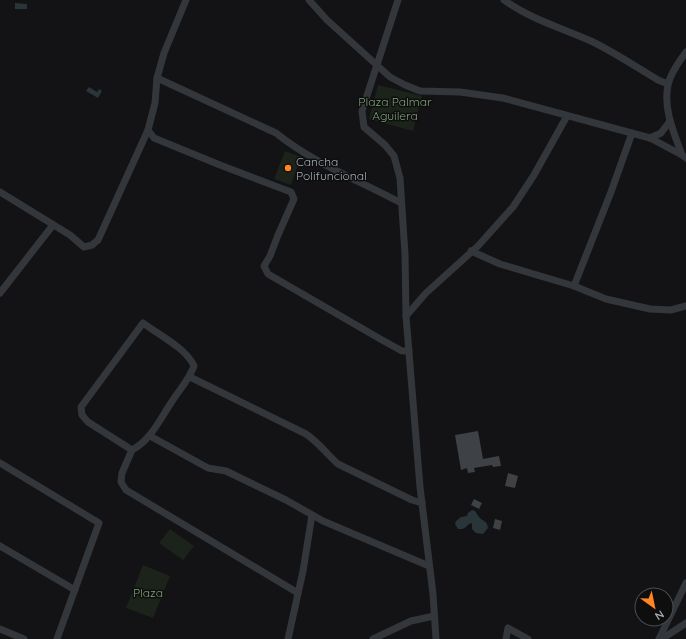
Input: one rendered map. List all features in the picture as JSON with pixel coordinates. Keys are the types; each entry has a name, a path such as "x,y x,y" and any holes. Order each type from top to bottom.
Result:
{"street":[{"path":"0,192 70,235 84,246 92,245 98,240 148,130 155,103 157,78 164,53 186,0"},
{"path":"309,0 327,20 390,77 420,91 460,92 503,98 650,138 684,156"},
{"path":"398,0 362,111 364,127 385,145 394,156 400,178 405,254 406,316 422,504 436,639"},
{"path":"504,0 537,18 592,42 658,80 668,84"},
{"path":"684,156 670,122 667,101 668,84 686,52"},
{"path":"157,78 276,133 292,146 401,203"},
{"path":"406,316 426,293 472,251 514,207 567,116"},
{"path":"650,138 661,133 670,122"},
{"path":"148,130 154,138 220,166 291,192 294,199 270,256 264,266 268,274 402,352 409,351"},
{"path":"574,286 611,192 632,133"},
{"path":"0,293 53,225"},
{"path":"472,251 500,264 574,286 606,298 650,309 671,310 686,306"},
{"path":"132,450 88,422 82,415 81,407 144,323 183,351 191,359 194,366 190,377 172,401 150,436 132,450 122,473 121,482 126,490 298,593"},
{"path":"190,377 306,434 338,464 422,504"},
{"path":"150,436 208,468 226,471 346,531 429,566"},
{"path":"0,463 99,523 57,639"},
{"path":"288,639 303,571 312,515"},
{"path":"0,546 75,590"},
{"path":"660,639 686,583"},
{"path":"373,639 411,621 434,616"},
{"path":"660,639 686,623"},
{"path":"506,639 508,628 528,639"},
{"path":"0,629 24,639"}],"green space":[{"name":"Plaza Palmar Aguilera","path":"378,85 422,96 413,131 369,119"},
{"name":"Cancha Polifuncional","path":"285,151 301,157 291,185 274,179"},
{"path":"170,529 194,546 183,560 159,543"},
{"name":"Plaza","path":"143,565 170,576 153,618 126,608"}],"shaded area":[{"path":"15,3 27,4 27,9 15,9"},
{"path":"89,87 97,92 99,89 102,91 98,98 86,91"},
{"path":"472,510 475,511 480,519 487,524 488,528 483,534 476,533 472,529 472,523 461,529 458,529 455,524 456,521 461,517 467,516"}],"building":[{"path":"478,431 483,459 499,456 501,466 493,467 492,465 474,468 475,472 468,473 467,468 461,470 455,435"},
{"path":"508,473 518,476 515,488 505,486"},
{"path":"474,499 482,503 479,509 471,505"},
{"path":"495,519 502,521 500,530 493,528"}],"place":[{"name":"Cancha Polifuncional","path":"288,168"}]}
